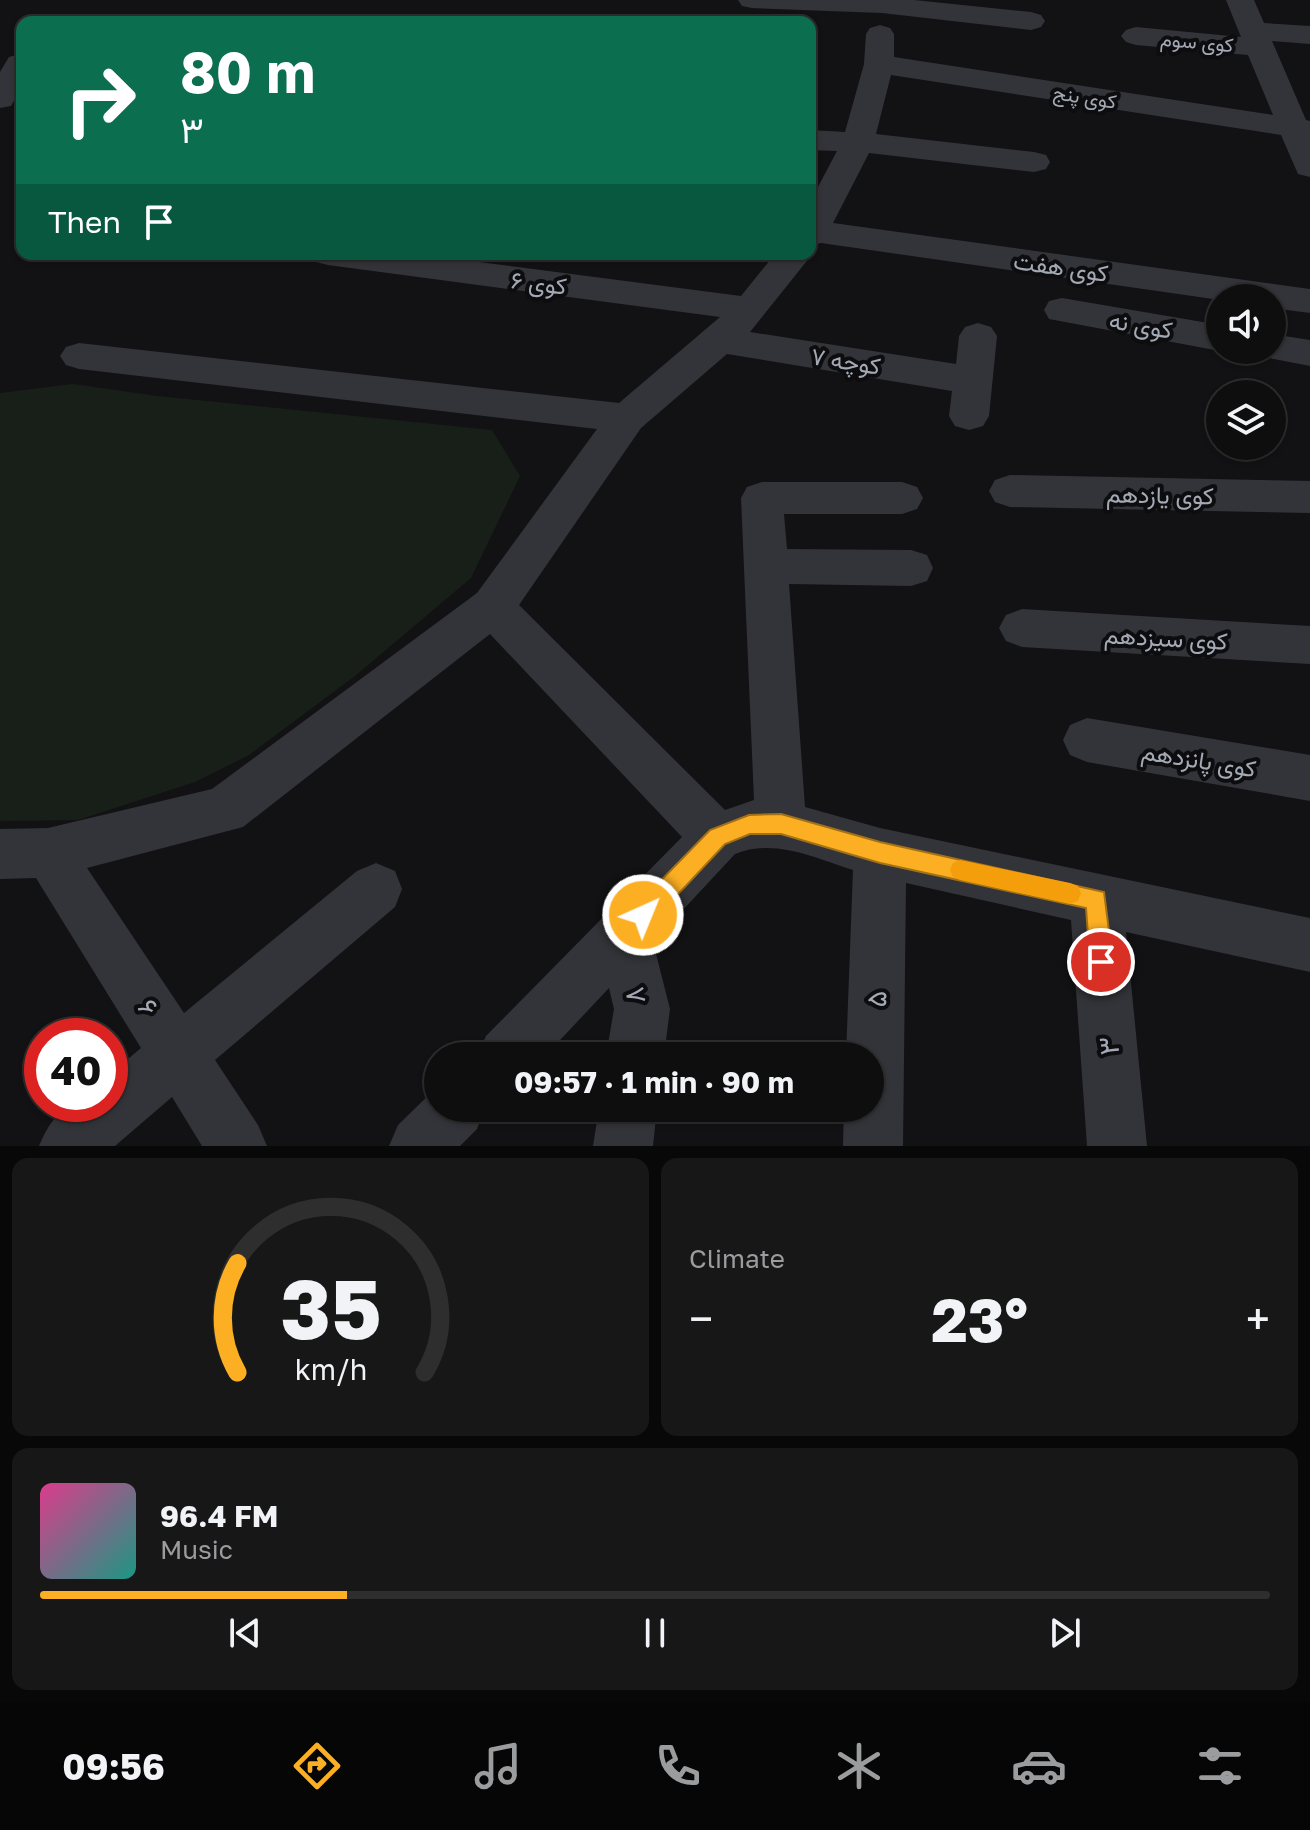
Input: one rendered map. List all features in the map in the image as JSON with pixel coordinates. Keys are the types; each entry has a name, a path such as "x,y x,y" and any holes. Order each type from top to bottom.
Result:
{"street":[{"path":"752,0 883,3 1031,21"},
{"path":"1240,0 1255,39 1301,129 1310,167"},
{"path":"816,221 858,142 879,64 883,3"},
{"name":"کوی سوم","path":"1136,36 1255,39 1310,35"},
{"name":"کوی پنج","path":"879,64 1301,129"},
{"path":"0,100 16,70"},
{"path":"816,140 858,142 1034,162"},
{"name":"کوی هفت","path":"816,241 1310,301"},
{"name":"کوی ۶","path":"362,260 735,325"},
{"path":"0,854 48,853 225,810 493,606 627,418 735,325 789,260"},
{"name":"کوی نه","path":"1062,310 1206,336"},
{"name":"کوچه ۷","path":"735,325 971,398 978,336"},
{"path":"1286,349 1310,353"},
{"path":"79,356 627,418"},
{"name":"کوی یازدهم","path":"1010,491 1310,497"},
{"path":"781,824 762,498 902,498"},
{"path":"766,566 911,568"},
{"path":"504,619 717,837"},
{"name":"کوی سیزدهم","path":"1022,628 1310,645"},
{"name":"کوی پانزدهم","path":"1087,740 1310,778"},
{"path":"520,1042 717,837 749,824 781,824 880,853 1310,945"},
{"name":"۵","path":"873,1146 880,853"},
{"name":"۶","path":"58,869 237,1146"},
{"path":"69,1146 376,889"},
{"name":"۳","path":"1096,899 1117,1146"},
{"name":"۷","path":"624,934 642,1009 637,1042"},
{"path":"419,1146 442,1122"},
{"path":"623,1146 626,1122"}],"shaded area":[{"path":"73,384 157,396 492,430 520,476 471,578 355,676 249,755 195,782 78,820 0,821 0,393"}],"slow traffic":[{"path":"960,870 1070,893"}],"route":[{"path":"643,915 717,837 749,824 781,824 880,853 1096,899 1101,962"}]}
